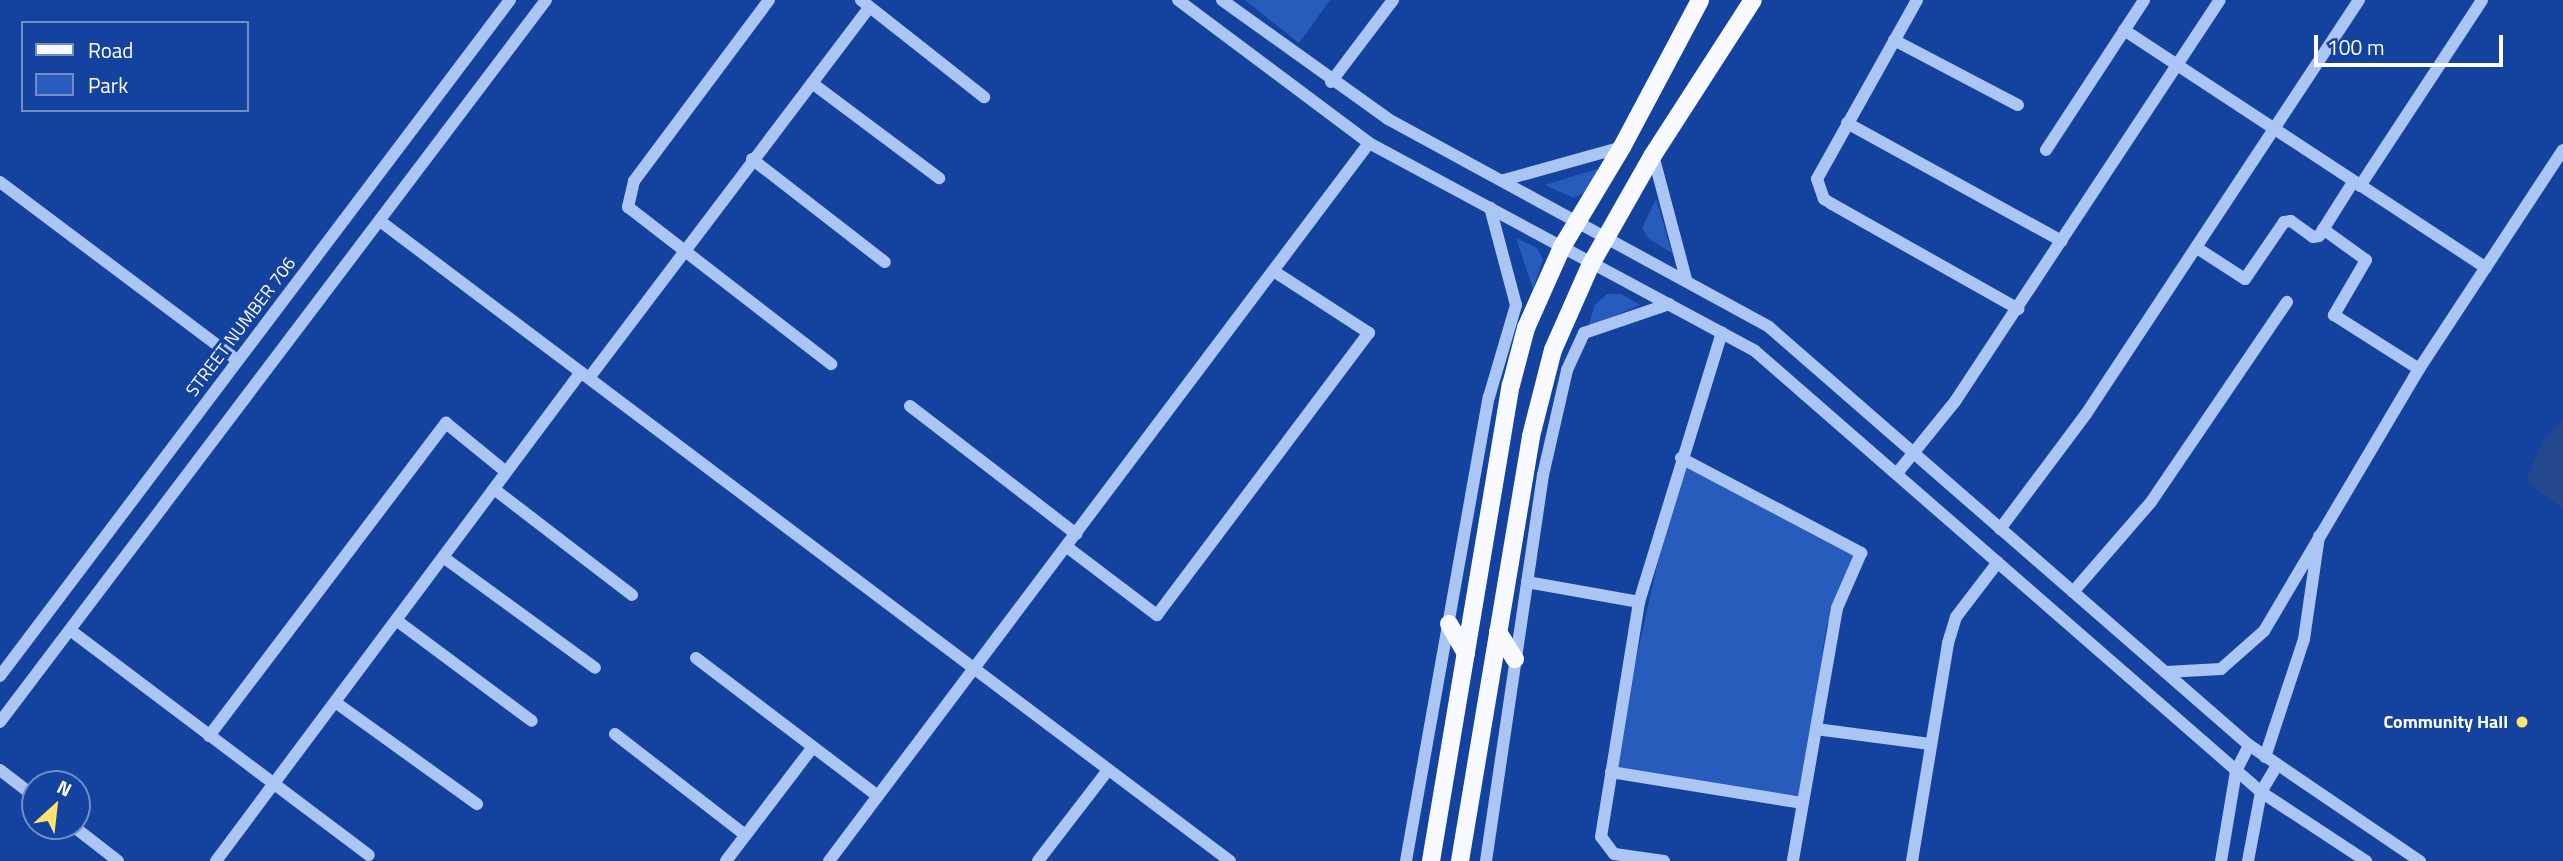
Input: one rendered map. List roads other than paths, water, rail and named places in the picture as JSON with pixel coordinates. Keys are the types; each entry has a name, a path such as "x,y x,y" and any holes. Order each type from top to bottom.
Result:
{"main road":[{"path":"1431,861 1511,384 1526,328 1562,247 1622,147 1699,0"},
{"path":"1460,861 1544,381 1566,315 1591,264 1653,155 1753,0"},
{"path":"1449,624 1466,654"},
{"path":"1498,632 1515,659"}],"street":[{"name":"STREET NUMBER 706","path":"0,676 510,0"},
{"path":"0,722 545,0"},
{"path":"769,0 627,194 628,207 831,364"},
{"path":"1178,0 1369,143 1755,351 1898,472 2261,792 2366,861"},
{"path":"1222,0 1331,82 1388,119 1579,220 1769,327 2249,746 2276,767 2420,861"},
{"path":"1331,82 1393,0"},
{"path":"1917,0 1820,172 1824,199 2018,309"},
{"path":"2046,150 2144,0"},
{"path":"1898,472 1956,400 2220,0"},
{"path":"2000,529 2086,414 2359,0"},
{"path":"2197,248 2245,279 2284,222 2291,221 2312,237 2323,229 2357,184 2482,0"},
{"path":"215,861 506,472 585,375 812,83 865,4 984,97"},
{"path":"2124,30 2486,268"},
{"path":"1894,40 2018,105"},
{"path":"812,83 939,178"},
{"path":"1847,124 2062,241"},
{"path":"829,861 1275,272 1369,143"},
{"path":"1504,180 1622,147"},
{"path":"2166,672 2206,672 2233,662 2264,631 2419,369 2563,150"},
{"path":"1653,155 1686,279"},
{"path":"752,159 885,262"},
{"path":"0,182 237,360"},
{"path":"1406,861 1489,397 1516,305 1490,207"},
{"path":"380,220 1230,861"},
{"path":"2323,229 2366,260 2334,315 2419,369"},
{"path":"1067,547 1157,615 1368,333 1275,272"},
{"path":"2073,593 2151,502 2287,302"},
{"path":"1486,861 1553,425 1579,338 1584,332 1669,304"},
{"path":"1664,861 1614,854 1602,842 1639,602 1681,458 1722,332"},
{"path":"910,405 1076,534"},
{"path":"209,736 446,423 506,472"},
{"path":"1681,458 1861,553 1837,608 1793,861"},
{"path":"494,489 632,595"},
{"path":"2265,757 2304,639 2319,536"},
{"path":"443,557 595,668"},
{"path":"1912,861 1930,744 1956,617 1998,562"},
{"path":"1527,582 1639,602"},
{"path":"396,620 532,721"},
{"path":"70,631 272,785 369,855"},
{"path":"696,658 878,796"},
{"path":"335,702 477,804"},
{"path":"1816,729 1930,744"},
{"path":"615,734 745,835"},
{"path":"2221,861 2236,771 2249,746"},
{"path":"726,861 812,748"},
{"path":"2248,861 2261,792 2276,767"},
{"path":"0,769 21,786"},
{"path":"1038,861 1108,770"},
{"path":"1611,772 1802,803"},
{"path":"91,840 118,861"}],"place":[{"name":"Community Hall","path":"2522,722"}]}
